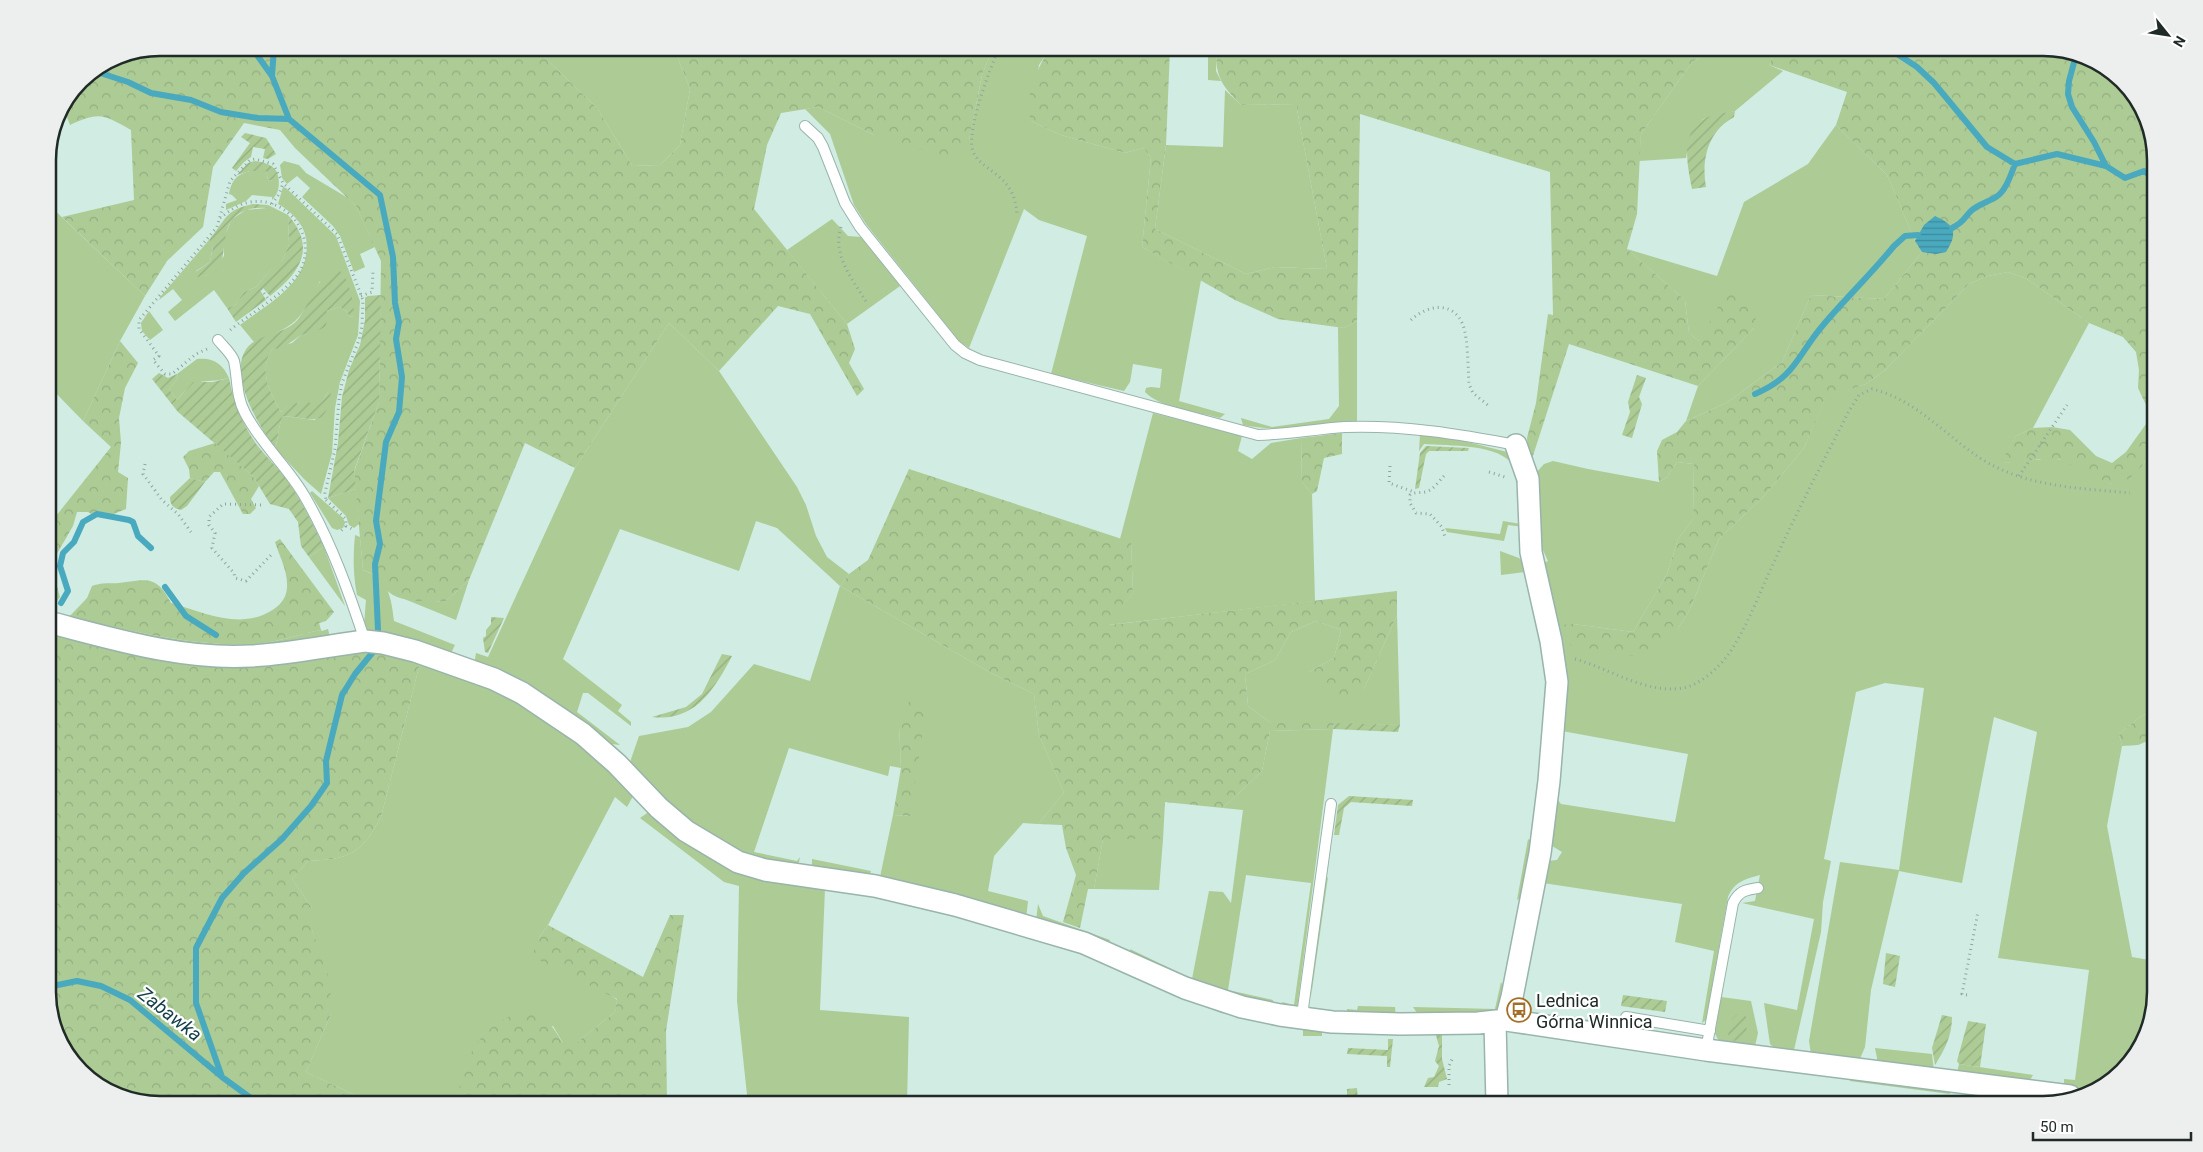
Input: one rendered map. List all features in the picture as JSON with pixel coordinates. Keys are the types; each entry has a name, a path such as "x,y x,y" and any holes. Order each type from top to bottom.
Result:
{"street":[{"path":"1497,1096 1500,1021 1512,997 1540,853 1556,701 1555,660 1531,552 1528,479 1516,445"},
{"path":"56,624 140,645 210,656 251,656 365,641 383,643 415,651 494,679 522,693 583,734 617,764 659,808 686,830 738,862 765,870 875,886 955,905 1084,943 1185,988 1234,1004 1309,1019 1400,1024 1500,1021 1660,1032 2060,1094"}],"lane":[{"path":"805,126 818,138 844,203 860,227 954,345 980,360 1258,435 1344,428 1420,429 1516,445"},
{"path":"218,340 234,360 236,382 242,408 254,429 302,491 321,527 353,604 365,641"},
{"path":"1309,1019 1303,1008 1331,804"},
{"path":"1708,1040 1733,903 1738,894 1744,890 1758,888"},
{"path":"1626,1017 1660,1032"}],"path":[{"path":"996,56 985,82 972,137 972,149 977,158 1010,186 1017,205 1017,216"},
{"path":"220,218 244,203 251,202 272,204 289,213 299,225 304,238 304,262 296,276 218,340 168,374 163,372 153,360 158,356 139,329 138,324 141,316 217,227 230,181 250,160 273,164 283,183 337,234 361,296 362,326 340,392 335,448 325,493 326,501"},
{"path":"272,204 279,194 283,183"},
{"path":"850,212 844,220 839,234 839,249 844,266 867,303"},
{"path":"361,296 372,292 373,272"},
{"path":"261,289 269,300"},
{"path":"1411,320 1421,310 1433,306 1444,308 1456,315 1463,326 1469,384 1473,393 1489,406"},
{"path":"1555,660 1571,658 1639,684 1662,690 1685,688 1706,678 1727,655 1748,620 1775,558 1849,411 1859,395 1872,389 1889,393 1911,405 1981,458 2019,476 2051,485 2130,493"},
{"path":"2019,476 2067,405"},
{"path":"145,464 143,474 162,500 178,514 191,532"},
{"path":"1390,466 1389,482 1415,492 1431,490 1444,476"},
{"path":"1415,492 1410,495 1410,502 1414,510 1416,513 1430,514 1442,527 1445,537"},
{"path":"261,505 223,504 209,517 209,525 215,533 212,548 234,573 235,578 246,581 271,555"},
{"path":"346,526 352,529"},
{"path":"1967,995 1962,994 1978,912"},
{"path":"1449,1085 1449,1066 1453,1058"}],"green space":[{"path":"160,56 543,56 597,108 632,165 659,166 680,145 690,89 679,56 990,56 982,75 969,141 953,160 874,135 818,107 781,113 767,145 754,209 847,324 855,349 849,363 864,389 857,396 810,314 778,306 719,371 669,323 575,468 525,443 469,580 445,602 417,601 395,596 373,575 363,570 354,472 379,402 381,261 356,206 295,148 280,130 244,123 213,167 203,227 167,261 145,296 62,217 134,200 131,130 108,118 96,116 70,125 67,114 74,102 92,82 120,64 140,58"},
{"path":"543,56 679,56 690,89 680,145 659,166 632,165 597,108"},
{"path":"990,56 1045,56 1039,65 1031,121 1061,135 1125,153 1143,148 1151,157 1142,247 1201,280 1179,401 1225,414 1220,418 1170,406 1145,392 1146,388 1160,388 1162,369 1133,364 1130,382 1124,391 1051,374 1087,236 1039,220 1024,209 969,348 959,341 866,224 854,205 830,134 805,109 818,107 874,135 969,141 982,75"},
{"path":"1046,56 1170,56 1166,145 1155,229 1246,274 1275,267 1327,269 1296,104 1241,105 1224,86 1218,73 1216,56 1702,56 1692,62 1641,134 1637,214 1627,249 1685,300 1689,333 1699,341 1724,296 1735,294 1756,317 1754,328 1698,386 1569,344 1530,465 1527,438 1536,403 1548,314 1553,315 1550,172 1360,114 1357,321 1344,328 1278,319 1235,300 1142,247 1151,157 1143,148 1125,153 1061,135 1031,121 1029,112 1030,93"},
{"path":"1208,56 1217,56 1216,71 1221,81 1208,80"},
{"path":"1702,56 1773,56 1769,65 1783,71 1735,111 1703,119 1690,134 1686,158 1639,161 1641,134 1692,62"},
{"path":"1773,56 2043,56 2063,58 2089,67 2101,74 2121,92 2136,114 2145,140 2147,153 2147,458 2143,465 2129,479 2109,484 2059,459 2039,459 2020,463 2001,462 2016,436 2033,428 2052,427 2070,430 2096,456 2112,463 2126,452 2146,424 2146,405 2138,388 2139,370 2136,352 2123,337 2089,323 2027,279 2008,272 1988,276 1969,284 1884,371 1866,384 1826,397 1804,448 1765,495 1719,539 1689,611 1667,644 1650,659 1570,645 1561,625 1573,624 1633,632 1667,574 1678,539 1693,519 1694,464 1677,462 1667,477 1659,482 1657,451 1662,440 1677,432 1686,421 1728,402 1782,362 1811,295 1884,299 1922,252 1915,241 1887,175 1836,125 1847,92 1769,65"},
{"path":"1225,90 1241,105 1296,104 1327,269 1275,267 1246,274 1155,229 1166,145 1223,147"},
{"path":"1735,111 1734,117 1718,130 1708,147 1705,167 1706,187 1692,189 1687,161 1688,141 1691,132 1696,125 1707,117"},
{"path":"1836,125 1887,175 1915,241 1922,252 1884,299 1811,295 1782,362 1728,402 1686,421 1698,386 1754,328 1699,341 1689,333 1685,300 1627,249 1717,276 1744,202 1808,164"},
{"path":"245,133 266,138 276,154 268,159 263,158 265,149 253,147 251,157 236,171 232,168 250,143 241,137"},
{"path":"255,161 267,164 275,169 277,172 273,181 268,180 266,171 250,171 237,175 248,163"},
{"path":"284,161 299,165 306,173 348,198 356,206 375,247 360,254 365,267 354,272 340,236 333,226 302,197 310,188 297,176 287,184 282,178 280,165"},
{"path":"250,171 266,171 268,180 272,181 277,172 279,187 277,194 272,200 272,197 252,195 246,201 226,210 226,204 237,200 229,194 233,182 241,174"},
{"path":"283,187 336,236 360,301 358,335 340,382 335,408 332,453 321,494 275,448 283,416 315,420 329,390 318,405 294,404 281,412 269,388 266,364 273,348 292,343 301,335 307,334 326,311 340,307 350,317 354,316 320,281 301,314 295,321 280,331 254,342 240,325 286,289 296,279 303,267 306,253 306,238 296,218 278,204"},
{"path":"253,204 268,205 267,208 254,208 243,211 232,221 227,230 222,260 217,269 209,274 196,277 194,273 210,262 213,247 209,240 223,221 236,209"},
{"path":"268,205 288,215 289,245 282,261 271,269 256,287 244,292 235,305 227,308 214,290 175,321 168,312 182,300 173,289 159,300 161,296 209,240 213,246 210,262 196,271 196,277 208,275 224,256 224,237 232,219 246,210 267,208"},
{"path":"56,212 145,296 120,341 83,421 56,393"},
{"path":"288,215 302,238 303,249 297,269 270,296 263,288 260,290 266,300 236,322 227,308 235,305 244,292 256,287 275,264 282,261 289,245"},
{"path":"832,219 848,236 861,237 900,286 847,324 787,250"},
{"path":"340,271 351,292 354,316 350,317 340,307 326,311 329,316 325,327 313,333 301,335 281,349 273,348 266,364 269,388 281,412 289,406 308,401 311,404 318,404 324,399 332,386 327,409 319,418 283,416 275,448 260,426 246,396 241,366 244,354 252,343 283,330 294,323 299,318 320,282 332,273"},
{"path":"2008,272 2027,279 2089,323 2033,428 2016,436 2002,462 2042,459 2061,460 2075,465 2110,484 2143,465 2147,458 2147,713 2119,734 2122,746 2107,826 2132,957 2147,960 2146,1005 2136,1038 2121,1060 2101,1078 2073,1091 2064,1090 2064,1079 2075,1080 2089,970 1998,958 2037,732 1994,717 1962,883 1899,871 1871,990 1865,1047 1859,1061 1811,1054 1809,1041 1840,862 1899,870 1924,688 1885,683 1856,692 1824,859 1831,861 1823,902 1821,932 1794,1050 1774,1048 1770,1044 1764,1003 1797,1010 1814,919 1742,903 1755,901 1760,875 1741,882 1733,888 1728,897 1706,1020 1702,1023 1714,951 1675,942 1682,904 1543,883 1547,861 1557,860 1562,852 1549,844 1557,799 1561,804 1675,822 1688,754 1562,731 1538,566 1548,561 1535,533 1534,481 1537,472 1544,464 1553,461 1659,482 1667,477 1677,462 1694,464 1693,519 1678,539 1667,574 1633,632 1573,624 1571,645 1678,629 1689,611 1719,539 1765,495 1804,448 1826,396 1866,384 1884,371 1969,284 1988,276"},
{"path":"381,295 379,402 354,471 356,489 328,498 338,443 342,397 349,370 360,345 365,320 365,298"},
{"path":"149,311 163,330 150,340 142,331 141,323"},
{"path":"1357,321 1357,421 1286,428 1243,425 1241,418 1272,427 1329,419 1339,406 1338,327 1344,328"},
{"path":"669,323 719,371 797,487 806,505 816,536 827,557 849,574 840,586 777,528 756,521 739,571 620,529 563,659 622,705 618,711 631,722 631,726 588,693 583,693 577,712 620,745 612,744 603,736 474,665 476,653 488,657 575,468"},
{"path":"120,341 138,363 125,388 119,418 121,443 118,472 128,478 126,509 111,515 97,517 88,512 77,512 73,526 56,555 56,516 111,447 83,421"},
{"path":"197,359 208,359 217,362 229,378 195,383 177,400 169,389 178,378 177,374"},
{"path":"159,373 168,378 177,374 178,378 169,389 177,400 193,382 213,382 229,378 236,405 247,429 257,445 282,473 294,491 324,547 309,557 301,546 298,522 289,509 270,504 253,476 178,412 152,379"},
{"path":"1637,375 1646,378 1639,397 1642,404 1632,438 1622,435 1630,412 1628,402"},
{"path":"1153,413 1242,436 1238,451 1252,459 1271,443 1301,438 1302,482 1312,494 1315,601 1108,625 1133,593 1131,543 1120,539"},
{"path":"1342,433 1342,454 1324,458 1317,491 1312,494 1302,482 1301,438"},
{"path":"1420,435 1452,438 1507,452 1523,483 1516,483 1514,467 1508,459 1498,454 1473,447 1424,444 1419,451"},
{"path":"215,443 253,476 259,486 251,499 256,508 250,514 243,514 220,472 214,472 205,482 190,478 189,469 183,457 189,451"},
{"path":"1426,446 1469,448 1468,451 1429,451 1426,454 1419,488 1415,489 1420,453"},
{"path":"909,469 1131,542 1133,593 1109,625 1397,591 1397,615 1364,689 1349,698 1327,693 1309,672 1334,658 1341,630 1316,621 1291,632 1275,660 1245,674 1248,706 1271,723 1334,723 1333,729 1270,731 1262,771 1223,808 1165,802 1163,839 1103,839 1094,889 1088,889 1080,928 1063,922 1076,875 1066,848 1062,825 1038,824 1064,793 1039,735 1034,694 991,673 840,586 849,574 868,560"},
{"path":"190,478 205,482 187,506 181,510 172,506 170,497"},
{"path":"356,489 359,524 354,528 349,525 346,516 328,498"},
{"path":"312,491 343,518 345,523 343,528 337,530 332,528 310,493"},
{"path":"1503,521 1521,524 1524,527 1508,525 1504,541 1447,532 1445,528 1500,534"},
{"path":"355,535 360,537 363,570 378,579 387,590 392,604 394,621 455,645 449,657 368,634 364,625 366,600 357,595 356,588 354,565"},
{"path":"280,539 334,612 326,621 319,623 321,630 254,644 207,643 138,632 69,617 87,598 92,586 137,580 156,583 171,603 210,615 223,618 249,619 262,615 280,604 287,591 286,573 275,542"},
{"path":"324,547 345,606 309,557"},
{"path":"1500,551 1519,558 1528,566 1548,667 1525,572 1501,575"},
{"path":"469,580 456,620 402,598 445,602"},
{"path":"56,582 60,597 57,601 56,598"},
{"path":"840,586 991,673 1034,694 1039,735 1064,793 1038,824 1023,823 994,856 988,891 1028,901 1026,919 880,877 893,815 910,816 899,724 901,768 890,766 888,776 789,748 754,852 797,861 800,857 799,862 792,870 778,868 706,839 629,765 639,736 688,727 711,712 754,664 810,681"},
{"path":"1397,615 1400,725 1271,723 1248,706 1245,674 1275,660 1291,632 1316,621 1341,630 1334,658 1309,672 1364,689"},
{"path":"69,617 138,632 207,643 254,644 328,629 330,637 288,648 175,646"},
{"path":"491,617 504,618 488,653 485,652 483,638 486,636 486,630 491,624"},
{"path":"56,630 136,650 347,648 421,659 381,817 374,830 367,840 352,853 334,859 308,861 292,879 312,908 312,930 330,981 331,1014 306,1072 357,1096 153,1096 140,1094 114,1085 102,1078 82,1060 67,1038 58,1012 56,999"},
{"path":"722,654 732,656 718,681 701,701 691,709 680,714 667,717 652,717 686,707 702,694"},
{"path":"421,659 486,682 559,725 632,788 632,798 627,807 615,797 548,925 538,939 617,1000 615,1012 576,1043 563,1043 553,1026 475,1047 457,1096 357,1096 306,1072 331,1014 319,953 312,930 312,908 292,879 308,861 334,859 352,853 367,840 381,817"},
{"path":"918,697 926,711 910,816 893,815 901,768 899,724 902,706"},
{"path":"2147,713 2147,741 2138,745 2122,746 2119,734"},
{"path":"1334,723 1400,725 1398,732 1333,729"},
{"path":"1333,729 1297,1009 1284,1010 1282,1002 1294,1005 1311,883 1246,875 1228,990 1273,1000 1273,1005 1237,1000 1132,955 1130,949 1192,979 1209,891 1223,892 1231,903 1243,810 1223,808 1262,771 1270,731"},
{"path":"1349,796 1413,800 1412,806 1351,802 1344,808 1339,835 1334,835 1338,805"},
{"path":"653,809 679,832 825,888 820,1010 909,1017 907,1096 747,1096 737,1001 739,886 724,882 640,818"},
{"path":"1103,839 1163,839 1159,890 1094,889"},
{"path":"1528,839 1535,844 1524,896 1517,900"},
{"path":"812,859 871,871 870,875 812,868"},
{"path":"1328,877 1311,997 1314,954 1325,880"},
{"path":"1038,904 1043,916 1110,940 1106,948 1036,921"},
{"path":"670,915 684,915 666,1031 667,1096 457,1096 466,1066 475,1046 494,1025 502,1020 519,1013 537,1015 549,1023 563,1043 576,1043 615,1012 617,999 532,957 538,939 548,925 643,977"},
{"path":"1886,953 1900,956 1895,987 1883,984"},
{"path":"1501,982 1507,1000 1495,1015 1417,1013 1413,1007 1495,1009"},
{"path":"1623,995 1667,1001 1665,1012 1621,1006"},
{"path":"1188,996 1322,1029 1322,1036 1303,1036 1303,1028 1221,1013 1185,999"},
{"path":"1721,997 1751,1001 1758,1033 1755,1046 1719,1041 1715,1034"},
{"path":"1519,1005 1522,1010 1529,1014 1622,1023 1651,1028 1649,1034 1644,1034 1525,1017 1517,1012 1516,1007"},
{"path":"1358,1006 1395,1007 1396,1018 1347,1017 1347,1009 1357,1010"},
{"path":"1737,1014 1745,1014 1747,1021 1746,1034 1740,1040 1732,1041 1728,1036 1729,1030 1734,1026 1732,1019"},
{"path":"1942,1015 1952,1017 1952,1024 1947,1042 1935,1065 1932,1048"},
{"path":"1968,1021 1986,1024 1980,1067 1959,1064 1957,1061"},
{"path":"1435,1032 1442,1032 1442,1059 1447,1079 1439,1082 1438,1087 1424,1087 1428,1078 1434,1077 1439,1066 1435,1061 1439,1046"},
{"path":"1388,1039 1393,1039 1390,1067 1387,1067 1387,1056 1347,1054 1348,1048 1388,1050"},
{"path":"1875,1048 1932,1054 1934,1072 1878,1063"},
{"path":"1959,1064 2033,1075 2027,1085 1957,1073"},
{"path":"1851,1076 1949,1085 1950,1094 1850,1081"},
{"path":"1357,1088 1358,1096 1347,1096 1347,1089"},
{"path":"1978,1089 2029,1096 1974,1096"}],"water":[{"path":"1935,216 1950,226 1953,235 1952,240 1946,252 1936,254 1922,252 1915,241 1924,225"}],"waterway":[{"path":"258,56 272,76 289,119 380,195 393,257 395,303 399,322 396,339 402,377 399,412 386,442 376,521 380,544 375,564 378,630"},
{"path":"272,76 273,56"},
{"path":"1900,56 1917,67 1934,83 1987,147 2015,164 2057,154 2106,166 2125,178 2144,171 2147,173"},
{"path":"2074,61 2068,94 2072,107 2094,142 2106,166"},
{"path":"102,74 128,82 151,93 191,100 221,112 258,118 289,119"},
{"path":"1952,228 1957,226 1975,208 1993,199 2003,191 2015,164"},
{"path":"1755,394 1780,380 1788,372 1824,324 1894,246 1905,236 1918,235"},
{"path":"61,603 68,591 60,566 63,553 74,542 83,522 97,514 129,520 133,522 138,536 151,548"},
{"path":"165,587 186,616 216,635"},
{"path":"222,1077 196,1003 196,948 222,898 244,873 282,839 311,806 327,783 326,761 342,695 355,674 373,652"},
{"name":"Zabawka","path":"56,985 77,981 101,986 130,1000 222,1077 248,1096"}],"place":[{"name":"Lednica Górna Winnica","path":"1519,1010"}]}
